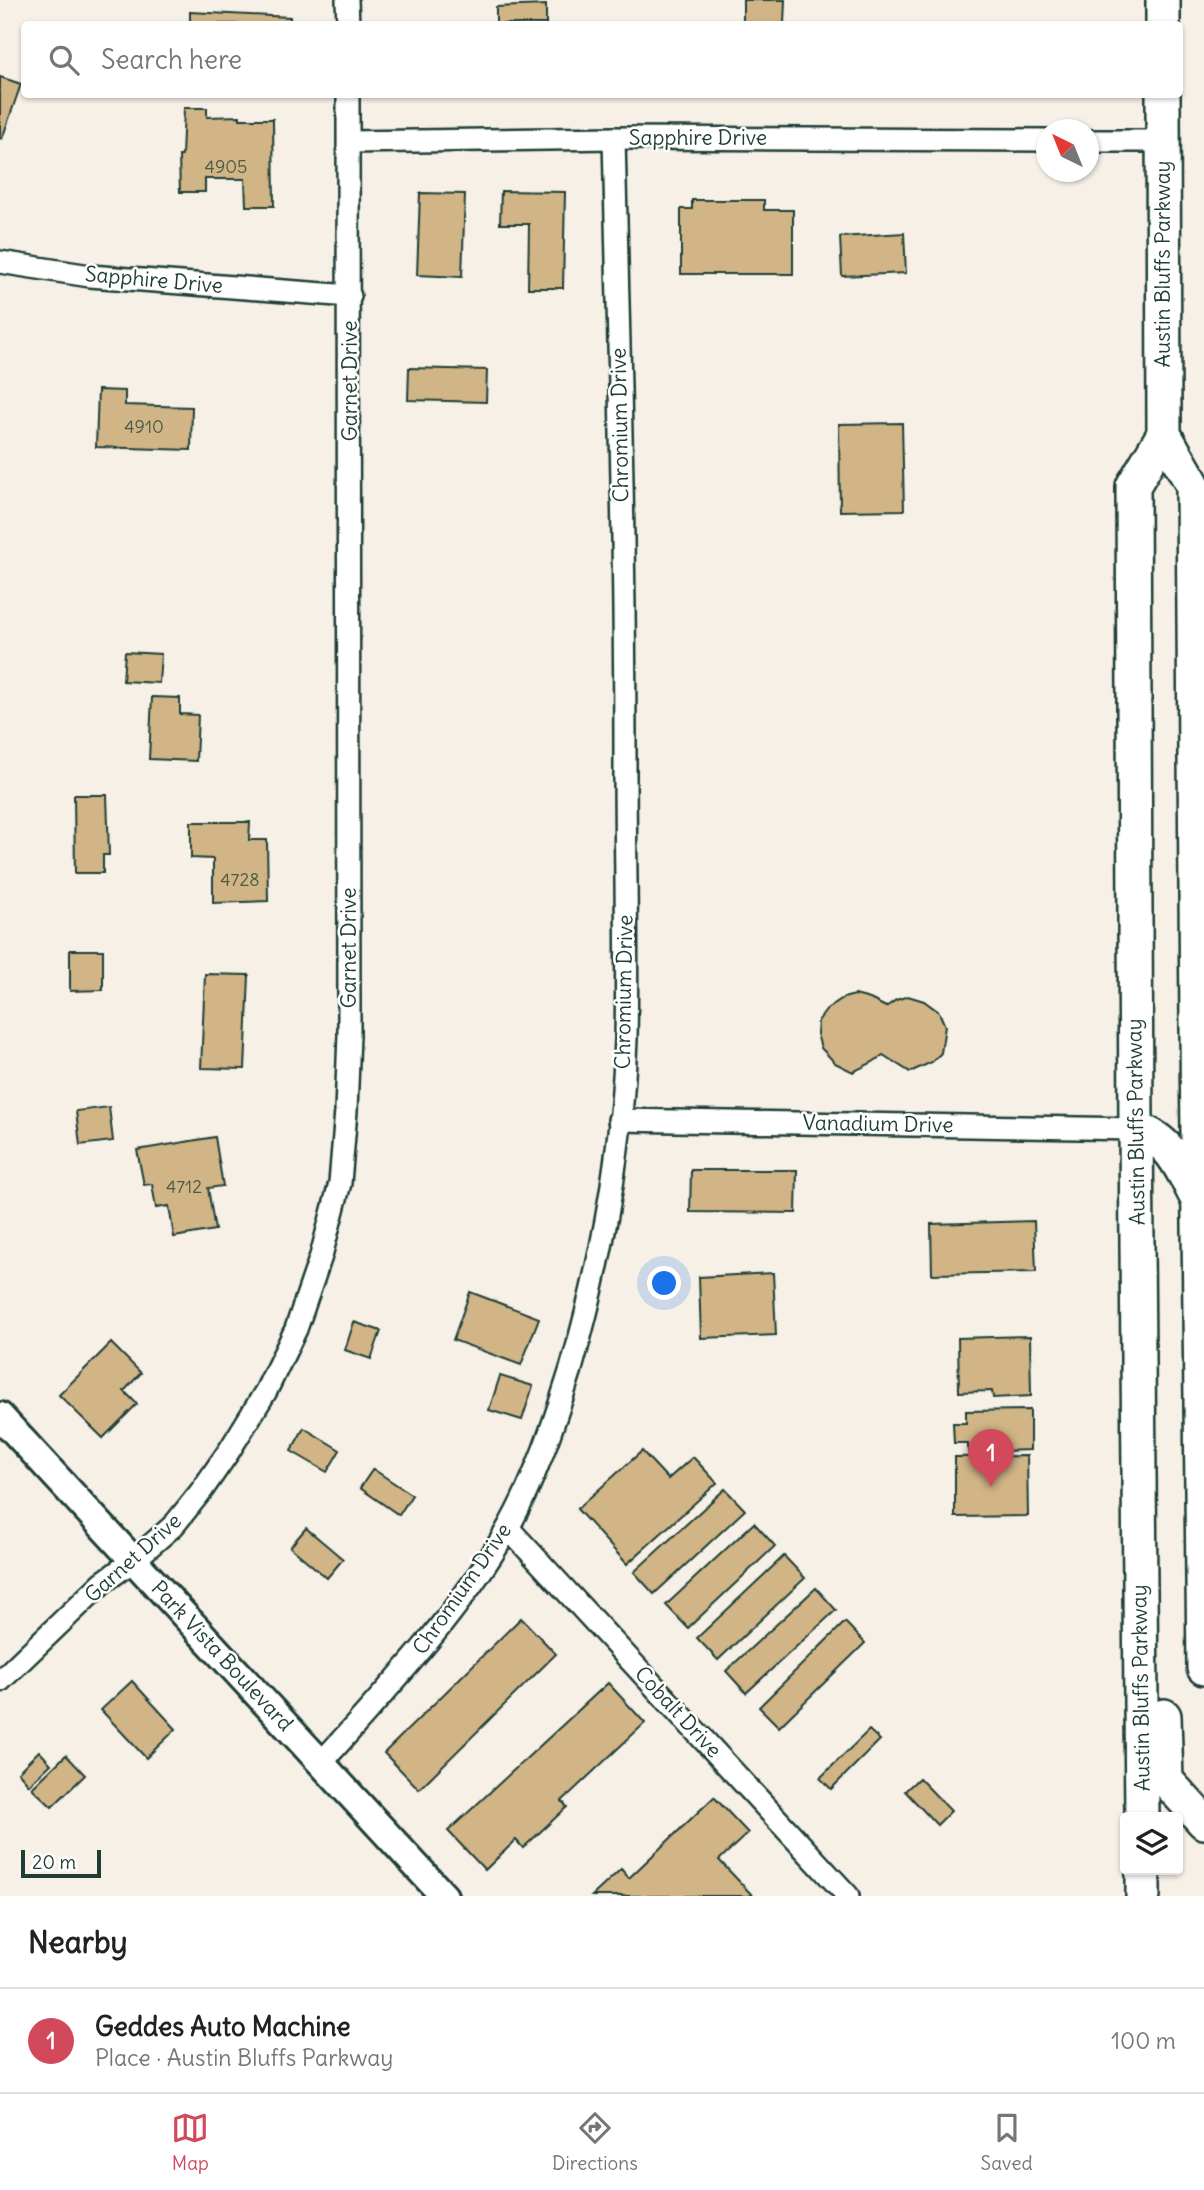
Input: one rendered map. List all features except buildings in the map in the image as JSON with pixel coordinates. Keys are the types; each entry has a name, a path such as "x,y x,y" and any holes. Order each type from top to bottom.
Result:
{"main road":[{"path":"1163,0 1163,21"},
{"name":"Austin Bluffs Parkway","path":"1163,98 1164,434 1193,485 1200,557 1200,1202 1204,1668"},
{"name":"Austin Bluffs Parkway","path":"1142,1812 1133,486 1164,434"},
{"path":"1136,1129 1150,1133 1165,1144 1200,1202"},
{"path":"1140,1587 1162,1671 1166,1780 1204,1822"},
{"path":"1143,1875 1143,1896"}],"street":[{"path":"347,0 348,21"},
{"name":"Garnet Drive","path":"0,1681 102,1583 134,1560 174,1525 229,1451 266,1391 296,1329 321,1256 340,1183 349,1035 348,98"},
{"name":"Sapphire Drive","path":"349,142 614,138 1036,141"},
{"name":"Chromium Drive","path":"321,1763 432,1635 508,1528 543,1452 576,1352 608,1210 620,1120 626,1041 625,655 614,138"},
{"path":"1099,141 1163,141"},
{"name":"Sapphire Drive","path":"0,262 90,276 349,296"},
{"name":"Vanadium Drive","path":"620,1120 1136,1129"},
{"name":"Park Vista Boulevard","path":"0,1416 444,1896"},
{"name":"Cobalt Drive","path":"508,1528 848,1896"}],"place":[{"name":"Geddes Auto Machine","path":"991,1487"}]}
